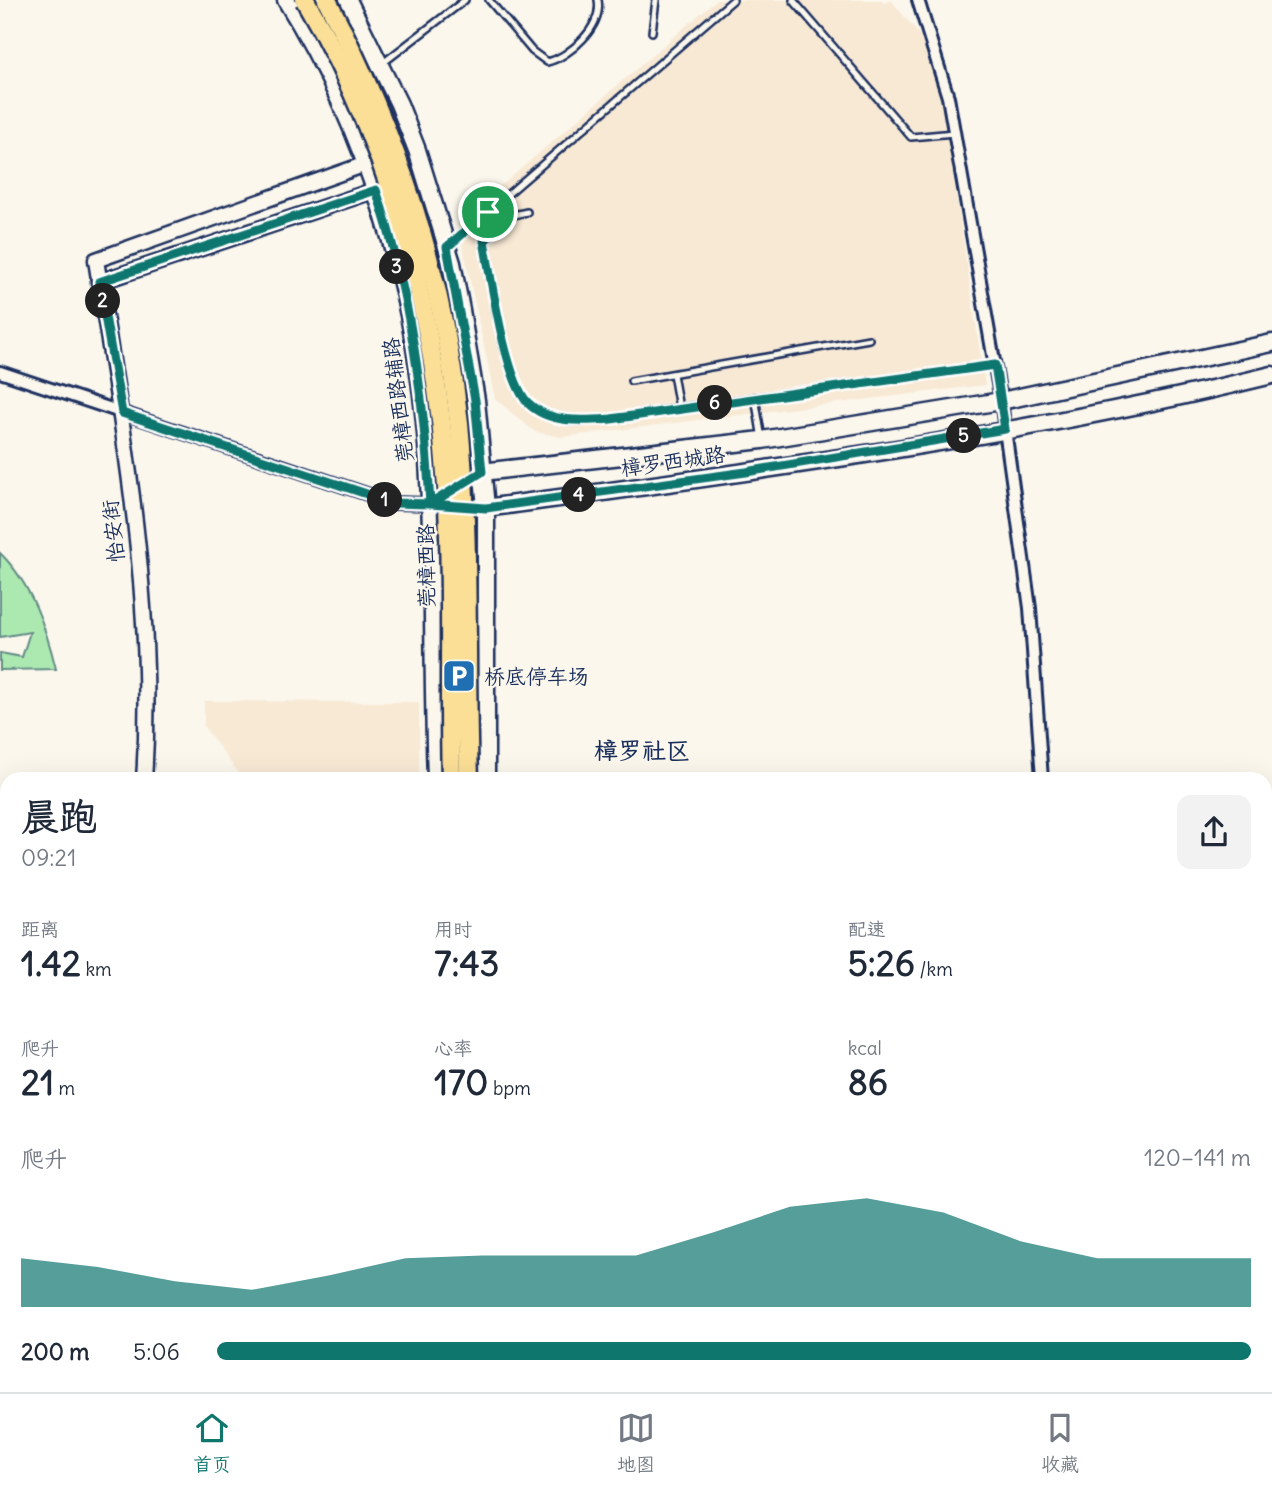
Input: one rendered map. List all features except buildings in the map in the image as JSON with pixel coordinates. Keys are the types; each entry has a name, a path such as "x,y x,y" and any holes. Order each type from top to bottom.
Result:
{"main road":[{"name":"莞樟西路辅路","path":"286,0 327,73 376,190 392,245 414,342 430,504 438,715 436,772"},
{"name":"莞樟西路","path":"305,0 350,87 384,169 404,228 424,315 439,405 447,489 451,772"},
{"name":"莞樟西路","path":"327,0 370,86 400,159 423,233 441,311 462,460 469,772"},
{"path":"348,0 417,150 447,247 474,389 486,508 486,772"},
{"name":"樟罗西城路","path":"430,504 482,472 762,440 1001,401 1272,343"},
{"name":"樟罗西城路","path":"430,504 486,508 746,472 1005,429 1272,375"},
{"path":"434,630 442,613 460,605 477,612 485,629"}],"street":[{"path":"918,0 939,62 955,132 1001,401 1030,608 1042,772"},
{"name":"怡安街","path":"144,772 147,702 144,637 122,413 96,260 366,164"},
{"path":"99,282 376,190"},
{"path":"0,372 394,503 430,504"}],"lane":[{"path":"380,65 465,0"},
{"path":"489,0 532,51 547,62 562,58 573,49 597,16 598,0"},
{"path":"652,33 656,0"},
{"path":"447,247 733,0"},
{"path":"793,0 911,137 955,132"},
{"path":"498,203 509,216"},
{"path":"527,212 509,216 484,241 511,370 527,402 539,411 570,421 611,419 995,365"},
{"path":"631,381 869,339"},
{"path":"673,374 679,408"},
{"path":"755,397 762,440"}],"shaded area":[{"path":"716,0 881,0 884,3 891,0 935,54 985,385 561,437 535,432 495,399 458,223"},
{"path":"204,701 419,702 419,772 238,772 204,727"}],"green space":[{"path":"0,553 29,592 56,669 0,670 0,653 22,657 30,632 0,637"}],"place":[{"name":"桥底停车场","path":"459,676"}],"district":[{"name":"樟罗社区","path":"642,750"}],"route":[{"path":"488,212 447,247 461,310 475,400 482,472 430,504 394,503 122,413 99,282 376,190 392,245 414,342 421,390 430,504 486,508 746,472 1005,429 995,365 611,419 570,421 553,417 527,402 517,388 511,370 484,241 509,216 498,203 488,212"}]}
